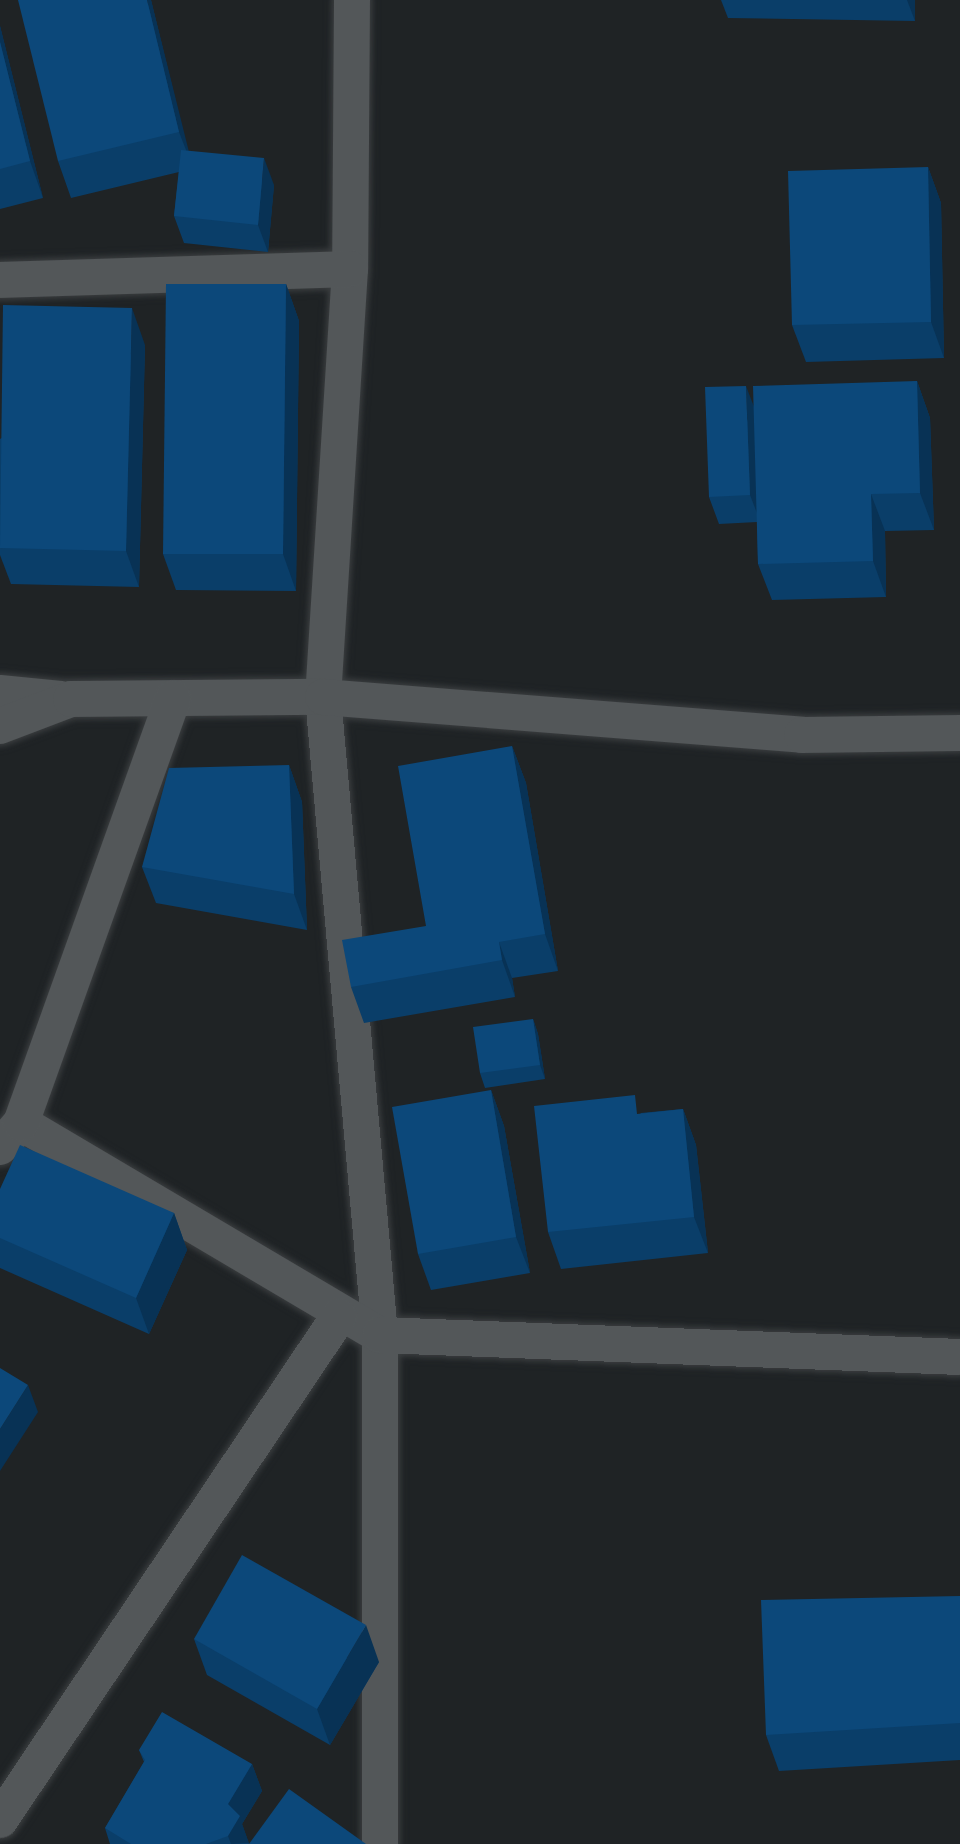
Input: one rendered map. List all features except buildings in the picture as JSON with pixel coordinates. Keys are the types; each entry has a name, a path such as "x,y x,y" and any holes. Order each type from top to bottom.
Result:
{"street":[{"path":"352,0 350,269 323,697 380,1335 380,1844"},
{"path":"0,280 350,269"},
{"path":"0,693 70,699 323,697 802,735 960,733"},
{"path":"173,698 11,1135 380,1335 960,1357"},
{"path":"0,726 70,699"},
{"path":"1,1844 0,1824 339,1316"}]}
